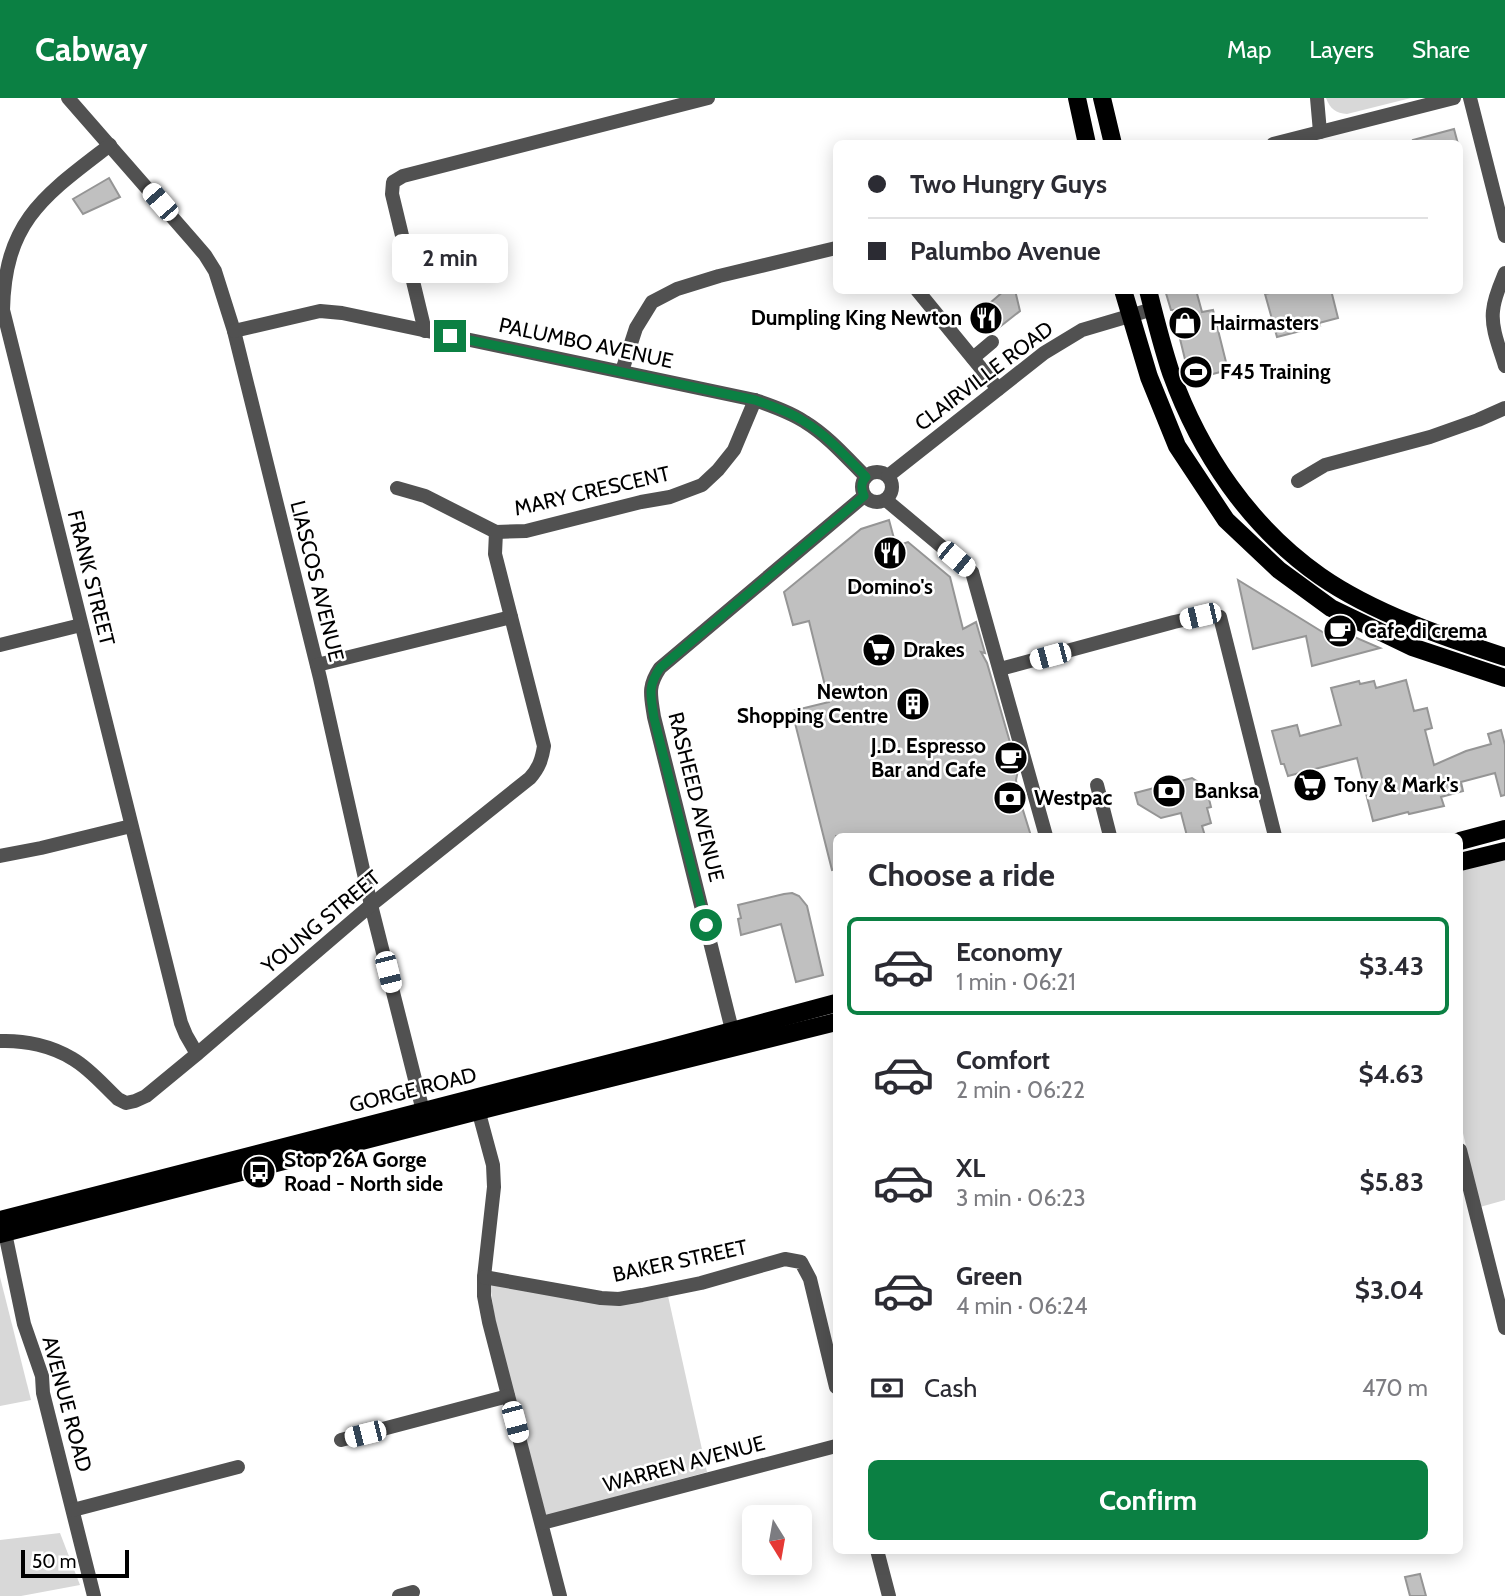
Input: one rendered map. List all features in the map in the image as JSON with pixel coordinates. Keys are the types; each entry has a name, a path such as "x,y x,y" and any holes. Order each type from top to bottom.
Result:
{"main road":[{"path":"1077,98 1086,140"},
{"path":"1102,98 1112,140"},
{"path":"1124,294 1149,377 1177,446 1226,520 1279,570 1331,608 1412,647 1505,678"},
{"path":"1149,294 1171,372 1191,421 1210,456 1259,523 1285,548 1321,576 1349,593 1419,626 1505,657"},
{"path":"1463,840 1505,829"},
{"path":"1463,861 1505,851"},
{"name":"GORGE ROAD","path":"734,1039 833,1004"},
{"name":"GORGE ROAD","path":"1,1227 734,1039 833,1022"}],"street":[{"path":"425,331 392,194 393,181 403,176 708,98"},
{"path":"1317,98 1320,132"},
{"path":"1289,140 1454,98"},
{"path":"1470,98 1505,236"},
{"name":"LIASCOS AVENUE","path":"70,99 215,271 234,331 425,1117"},
{"name":"FRANK STREET","path":"110,145 50,192 26,222 16,240 2,284 3,310 181,1023 197,1054"},
{"path":"622,371 636,328 652,302 698,282 833,249"},
{"path":"1505,273 1492,313 1505,366"},
{"path":"920,294 998,389"},
{"name":"CLAIRVILLE ROAD","path":"888,476 1065,339 1082,330 1153,309"},
{"name":"PALUMBO AVENUE","path":"234,331 320,311 342,313 755,400 805,421 830,441 866,477"},
{"path":"973,358 992,342"},
{"name":"MARY CRESCENT","path":"397,488 425,496 496,532 526,531 670,497 702,485 718,470 734,450 755,400"},
{"path":"1298,481 1325,465 1430,437 1505,408"},
{"path":"874,472 883,472 888,476 893,490 886,500 875,503 864,496 862,484 866,477 874,472"},
{"name":"RASHEED AVENUE","path":"734,1039 654,718 652,679 660,668 864,496"},
{"path":"886,500 972,572 1045,833"},
{"path":"317,666 511,617 495,554 496,532"},
{"path":"1000,669 1174,622 1206,615 1220,617 1274,833"},
{"name":"YOUNG STREET","path":"0,1041 29,1043 74,1059 118,1099 126,1102 146,1096 372,905 530,778 537,770 544,746 511,617"},
{"path":"0,645 81,625"},
{"path":"1097,785 1109,833"},
{"path":"0,856 131,827"},
{"path":"476,1104 493,1165 494,1187 484,1277 486,1309 560,1596"},
{"path":"1463,1161 1503,1309 1505,1328"},
{"name":"AVENUE ROAD","path":"1,1227 24,1324 42,1376 43,1393 94,1596"},
{"name":"BAKER STREET","path":"484,1277 619,1299 701,1283 785,1259 801,1262 810,1279 833,1375"},
{"path":"341,1440 508,1396"},
{"name":"WARREN AVENUE","path":"542,1523 833,1447"},
{"path":"73,1510 238,1467"},
{"path":"878,1554 889,1596"}],"shaded area":[{"path":"1326,98 1411,98 1347,114 1334,110"},
{"path":"1505,859 1505,1200 1480,1207 1463,1133 1463,870"},
{"path":"0,1277 31,1400 0,1406"},
{"path":"490,1284 668,1296 707,1472 546,1516 496,1328"},
{"path":"60,1533 80,1585 21,1596 0,1596 0,1540"}],"building":[{"path":"1454,129 1457,140 1413,140"},
{"path":"109,178 120,197 83,214 73,199"},
{"path":"1000,294 1016,294 1020,311 992,333 988,333 975,316"},
{"path":"1166,294 1197,294 1202,312 1213,310 1228,370 1190,380"},
{"path":"1265,294 1332,294 1338,318 1319,323 1320,326 1277,337"},
{"name":"Newton Shopping Centre","path":"889,520 896,546 908,542 950,577 963,629 976,622 985,653 981,652 987,663 1018,770 1018,794 1030,833 833,833 832,870 792,711 829,702 809,621 793,625 784,592 861,529"},
{"path":"1238,580 1329,636 1343,632 1380,648 1312,666 1306,636 1253,649"},
{"path":"1406,680 1414,711 1427,708 1432,728 1425,730 1434,765 1491,744 1488,734 1501,730 1505,745 1505,795 1501,796 1495,773 1461,782 1463,791 1441,797 1444,806 1373,821 1357,758 1288,776 1284,764 1281,764 1272,731 1297,725 1300,736 1341,725 1331,688 1359,681 1360,684 1374,681 1376,688"},
{"path":"1192,778 1206,787 1211,807 1207,808 1211,823 1202,826 1204,833 1186,833 1181,813 1161,818 1138,804 1135,793"},
{"path":"792,893 799,896 807,906 823,975 796,982 781,924 741,935 738,919 741,918 738,905"},
{"path":"1420,1574 1426,1596 1410,1596 1405,1577"}],"place":[{"name":"Dumpling King Newton","path":"986,318"},
{"name":"Hairmasters","path":"1185,323"},
{"name":"F45 Training","path":"1196,372"},
{"name":"Domino's","path":"890,553"},
{"name":"Cafe di crema","path":"1340,631"},
{"name":"Drakes","path":"879,650"},
{"name":"Newton Shopping Centre","path":"913,704"},
{"name":"J.D. Espresso Bar and Cafe","path":"1011,758"},
{"name":"Tony & Mark's","path":"1310,785"},
{"name":"Banksa","path":"1169,791"},
{"name":"Westpac","path":"1010,798"},
{"name":"Stop 26A Gorge Road - North side","path":"259,1172"}],"route":[{"path":"450,336 755,400 805,421 830,441 866,477 862,484 864,496 660,668 652,679 654,718 706,925"}]}
